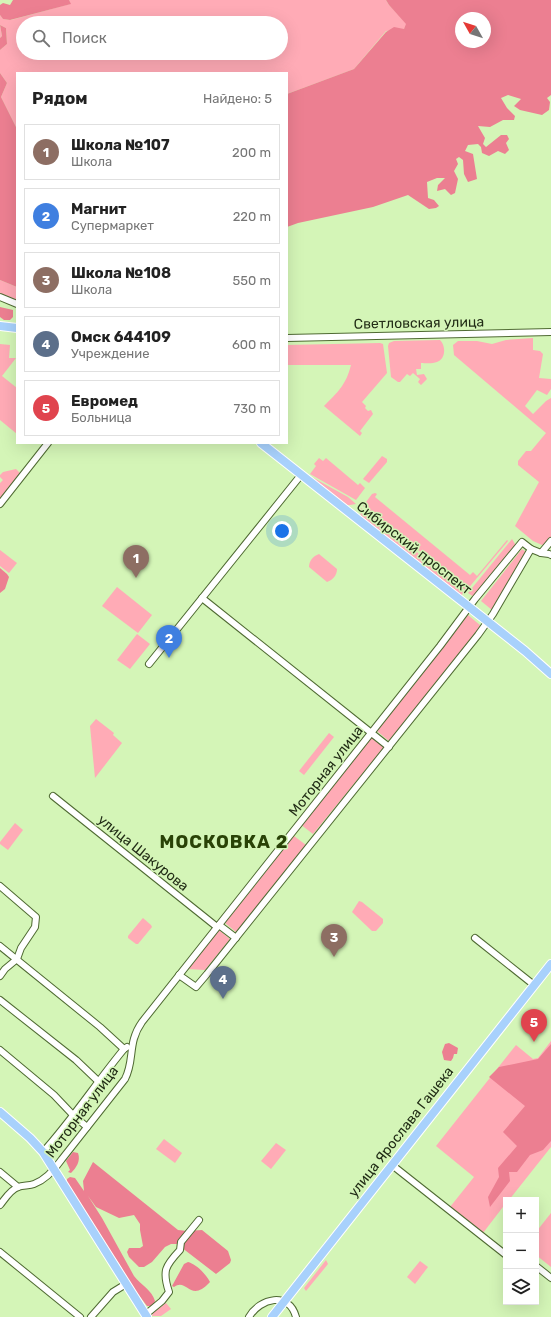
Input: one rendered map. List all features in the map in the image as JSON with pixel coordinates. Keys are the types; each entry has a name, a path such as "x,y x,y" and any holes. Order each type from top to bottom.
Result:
{"main road":[{"path":"0,326 16,328"},
{"name":"Сибирский проспект","path":"262,444 551,674"},
{"name":"улица Ярослава Гашека","path":"272,1317 551,964"},
{"path":"0,1112 30,1138 43,1152 146,1316"}],"street":[{"path":"0,297 16,304"},
{"name":"Светловская улица","path":"288,338 551,332"},
{"path":"0,504 47,444"},
{"path":"149,664 300,475"},
{"path":"541,553 551,541"},
{"name":"Моторная улица","path":"18,1187 33,1184 54,1170 125,1079 129,1072 134,1034 142,1022 445,640 468,608 522,542 531,550"},
{"path":"180,975 196,987 389,747 487,622 531,550 551,555"},
{"path":"202,598 389,747"},
{"name":"улица Шакурова","path":"53,796 218,926 236,938"},
{"path":"0,886 36,917 35,927 21,948 17,959 0,976"},
{"path":"475,938 534,985"},
{"path":"0,946 100,1027 124,1049"},
{"path":"0,1000 76,1060 98,1081"},
{"name":"Моторная улица","path":"43,1152 124,1049 132,1044"},
{"path":"0,1050 54,1095 73,1115 87,1126"},
{"path":"392,1165 503,1253"},
{"path":"0,1172 18,1187 10,1192 0,1205"},
{"path":"146,1316 169,1292 165,1279 166,1271 174,1256 180,1250 181,1242 199,1220"},
{"path":"0,1252 80,1317"},
{"path":"539,1268 551,1278"},
{"path":"91,1317 109,1295 126,1284"},
{"path":"249,1317 258,1306 268,1301 275,1300 285,1301 293,1309 295,1315 300,1317"}],"shaded area":[{"path":"13,0 69,0 71,4 25,16 16,16 16,18 10,20 3,19 0,15 0,5 3,3 10,5"},
{"path":"69,0 386,0 407,24 404,29 386,31 354,69 288,94 288,72 16,72 16,127 1,97 7,83 0,73 0,50 7,44 6,28 0,25 0,15 3,19 11,20 16,19 16,60 288,60 288,16 26,16 70,4"},
{"path":"386,0 551,0 551,95 547,98 550,102 549,110 542,115 520,110 514,106 521,99 508,95 501,98 507,108 515,116 514,120 503,120 490,127 478,126 485,138 483,144 486,147 501,135 507,135 509,139 506,143 509,150 505,154 498,151 489,156 482,153 481,147 478,144 468,145 465,151 473,154 477,179 468,182 464,174 463,160 459,157 456,159 458,164 454,171 458,179 455,193 451,195 445,189 437,191 438,185 445,178 437,178 427,182 428,198 434,200 439,206 436,208 429,209 408,195 373,207 298,223 288,227 288,94 354,69 386,32 394,27 404,29 406,24"},
{"path":"0,25 2,36 0,38"},
{"path":"0,25 6,28 7,44 0,50 0,38 2,36"},
{"path":"0,73 7,83 1,97 16,127 16,287 0,280"},
{"path":"0,280 16,287 16,301 0,295"},
{"path":"0,307 13,310 13,317 10,320 4,320 0,317"},
{"path":"533,338 533,350 540,351 543,354 539,378 551,379 551,389 547,395 537,390 525,406 533,414 551,398 551,539 548,543 542,545 533,541 515,526 539,482 518,465 518,461 526,451 531,451 546,433 454,355 453,345 458,341 477,341 492,344 506,340"},
{"path":"440,340 444,349 442,358 435,363 421,363 421,369 416,369 417,375 424,374 427,379 421,385 418,382 420,379 413,373 410,376 407,374 400,382 391,377 389,343 394,341"},
{"path":"0,344 10,345 9,358 16,358 2,376 16,387 16,433 0,420"},
{"path":"383,344 387,373 362,402 366,406 365,408 368,411 371,410 373,414 360,431 362,433 360,436 324,406 341,388 347,378 351,365 288,365 288,345"},
{"path":"382,456 387,459 387,462 369,483 363,479"},
{"path":"319,458 323,461 326,458 358,485 360,483 365,488 356,500 310,474 316,466 314,464"},
{"path":"16,469 20,473 20,476 0,501 0,483 3,480 0,475 3,472"},
{"path":"310,476 348,497 356,504 347,505 311,479 309,477"},
{"path":"372,494 377,494 375,497 470,575 473,572 477,576 507,540 508,541 466,591 452,577 363,506"},
{"path":"361,508 447,576 464,592 461,596 362,517 360,513"},
{"path":"512,539 515,547 474,597 468,593"},
{"path":"522,549 526,552 492,610 481,601"},
{"path":"0,550 17,563 9,573 0,566"},
{"path":"319,554 337,569 334,577 327,582 309,567 312,559"},
{"path":"0,568 9,577 5,589 0,593"},
{"path":"117,587 152,615 138,633 102,606"},
{"path":"468,615 481,626 389,741 377,731"},
{"path":"137,634 150,644 130,669 117,660"},
{"path":"96,719 114,733 113,735 122,743 95,778 90,726"},
{"path":"329,733 334,737 304,775 299,771"},
{"path":"372,735 385,746 313,834 300,824"},
{"path":"15,823 23,830 8,850 0,844 0,842"},
{"path":"294,836 306,845 236,932 225,923"},
{"path":"359,901 383,919 383,923 376,931 372,931 352,912"},
{"path":"143,918 152,927 138,944 136,944 128,938 128,936"},
{"path":"219,930 230,939 205,970 188,969"},
{"path":"551,1041 551,1147 511,1197 503,1197 503,1207 483,1233 450,1207 474,1177 436,1146 516,1045 533,1059 538,1058"},
{"path":"449,1043 458,1048 457,1054 454,1054 451,1061 444,1060 442,1052 445,1044"},
{"path":"551,1044 551,1141 543,1150 530,1155 517,1172 509,1172 510,1181 490,1207 488,1197 499,1177 498,1168 517,1146 503,1132 525,1106 489,1077 499,1067 538,1059"},
{"path":"164,1139 182,1153 175,1163 156,1149"},
{"path":"276,1143 286,1150 271,1169 261,1161"},
{"path":"73,1152 78,1153 79,1159 76,1167 71,1173 68,1172 70,1170 66,1161"},
{"path":"93,1162 178,1230 202,1230 228,1251 231,1260 230,1263 216,1274 177,1244 171,1244 165,1247 152,1262 144,1267 139,1267 129,1257 127,1252 129,1248 140,1248 143,1246 140,1224 134,1215 119,1218 96,1207 88,1196 134,1276 154,1297 155,1301 153,1306 147,1306 129,1282 120,1265 67,1183 67,1179 70,1177 75,1178 84,1191 83,1181"},
{"path":"551,1213 551,1267 539,1257 539,1228"},
{"path":"326,1260 328,1264 306,1291 304,1288"},
{"path":"420,1261 428,1267 415,1284 407,1277"},
{"path":"188,1262 200,1270 210,1282 198,1291 193,1291 182,1285 172,1286 184,1264"},
{"path":"166,1303 171,1309 161,1316 152,1316 153,1313"}],"place":[{"name":"Школа №107","path":"136,578"},
{"name":"Магнит","path":"169,658"},
{"name":"Школа №108","path":"334,957"},
{"name":"Омск 644109","path":"223,999"},
{"name":"Евромед","path":"534,1042"}],"district":[{"name":"МОСКОВКА 2","path":"224,842"}]}
